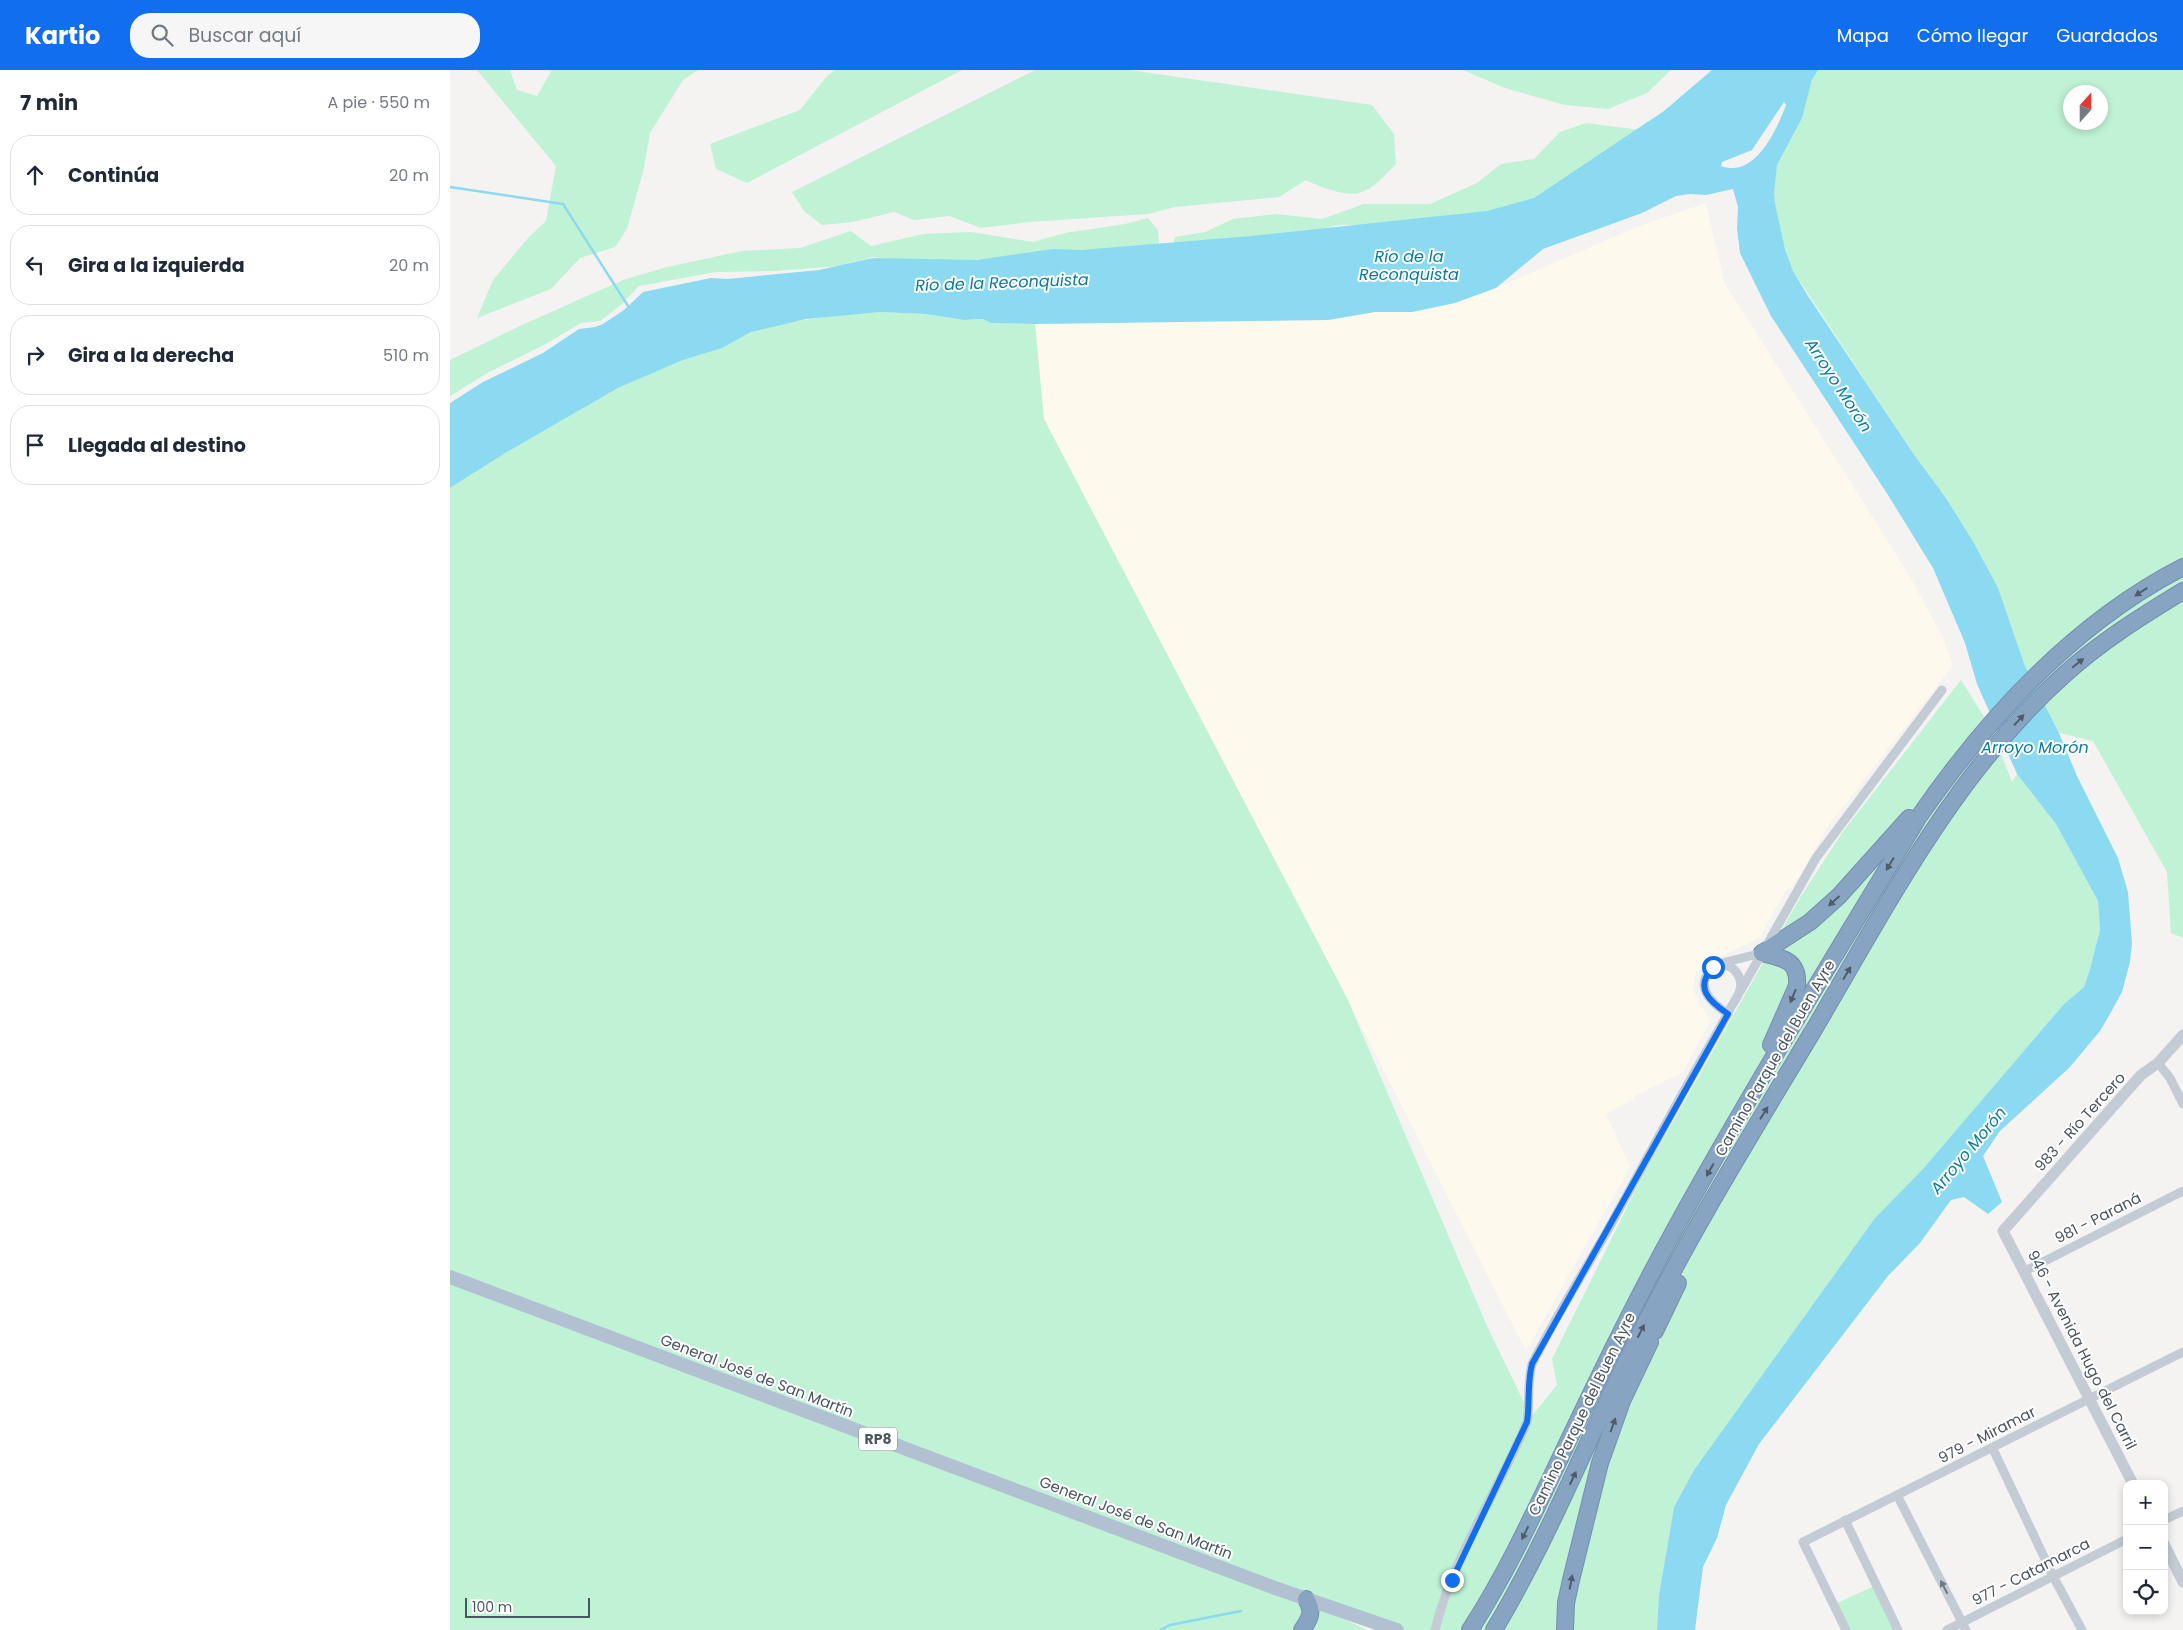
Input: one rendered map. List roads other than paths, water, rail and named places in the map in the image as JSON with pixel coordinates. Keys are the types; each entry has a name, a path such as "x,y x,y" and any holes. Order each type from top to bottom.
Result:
{"highway":[{"name":"Camino Parque del Buen Ayre","path":"1472,1627 1499,1583 1524,1535 1608,1359 1674,1232 1745,1107 1904,842 1948,774 2034,678 2066,647 2101,619 2183,567"},
{"name":"Camino Parque del Buen Ayre","path":"1494,1630 1519,1586 1569,1486 1639,1336 1695,1229 1927,839 1974,771 2042,696 2096,649 2183,591"},
{"path":"1762,953 1810,922 1839,896 1948,774"},
{"path":"1745,1107 1797,986 1796,973 1786,958 1762,953"},
{"path":"1565,1630 1566,1603 1600,1463 1622,1401 1750,1135"},
{"path":"1302,1630 1311,1615 1311,1606 1306,1600"}],"main road":[{"name":"General José de San Martín","path":"450,1278 1306,1600 1397,1630"},
{"name":"General José de San Martín","path":"1306,1600 1366,1630"}],"street":[{"path":"1435,1630 1444,1600 1466,1549 1527,1422 1529,1375 1532,1364 1816,858 1942,690"},
{"path":"1728,1014 1711,1002 1704,985 1707,974 1713,967 1762,953"},
{"path":"1721,964 1734,968 1740,976 1741,990"},
{"name":"983 - Río Tercero","path":"2003,1231 2141,1075 2158,1063 2183,1035"},
{"path":"2158,1063 2170,1078 2183,1104"},
{"name":"981 - Paraná","path":"2025,1271 2183,1191"},
{"name":"946 - Avenida Hugo del Carril","path":"2003,1231 2131,1480"},
{"name":"979 - Miramar","path":"1846,1630 1803,1542 1993,1449 2089,1398 2183,1352"},
{"path":"1993,1449 2053,1576 2082,1630"},
{"path":"1897,1495 1964,1626"},
{"path":"2168,1518 2183,1511"},
{"path":"1845,1520 1898,1630"},
{"name":"977 - Catamarca","path":"1947,1630 1964,1626 2053,1576 2123,1541"},
{"path":"2168,1552 2183,1582"}],"water":[{"path":"1712,70 1818,70 1812,80 1802,118 1777,165 1774,193 1775,204 1785,249 1793,271 1808,296 1915,456 1946,498 1974,543 1998,588 2025,666 2118,858 2128,892 2132,943 2130,962 2122,992 2100,1031 2070,1067 2000,1131 1983,1156 2002,1202 1988,1214 1964,1197 1951,1200 1920,1243 1888,1276 1759,1444 1726,1505 1717,1538 1703,1567 1695,1630 1657,1630 1659,1595 1674,1507 1694,1470 1875,1218 1922,1170 2063,1005 2084,987 2100,930 2098,901 2056,824 2017,774 1977,684 1965,643 1933,568 1888,495 1771,316 1740,253 1737,229 1738,207 1733,189 1706,195 1690,194 1676,196 1642,213 1543,249 1496,288 1455,303 1412,312 1375,312 1328,320 1035,324 991,323 983,319 964,320 926,314 880,312 806,319 751,332 722,348 683,360 618,388 507,452 450,488 450,403 483,382 543,353 579,329 603,324 624,310 643,292 711,278 727,279 819,270 873,258 977,260 1053,249 1081,250 1251,236 1487,211 1534,198 1664,111","holes":["1784,102 1786,105 1770,138 1754,159 1744,165 1733,168 1721,166 1722,162 1752,150"]}],"waterway":[{"path":"450,187 563,204 628,306"},
{"path":"1160,1630 1170,1625 1241,1611"}],"water label":[{"name":"Río de la Reconquista","path":"1409,265"},
{"name":"Río de la Reconquista","path":"1002,282"},
{"name":"Arroyo Morón","path":"1839,385"},
{"name":"Arroyo Morón","path":"2035,747"},
{"name":"Arroyo Morón","path":"1968,1150"}]}
